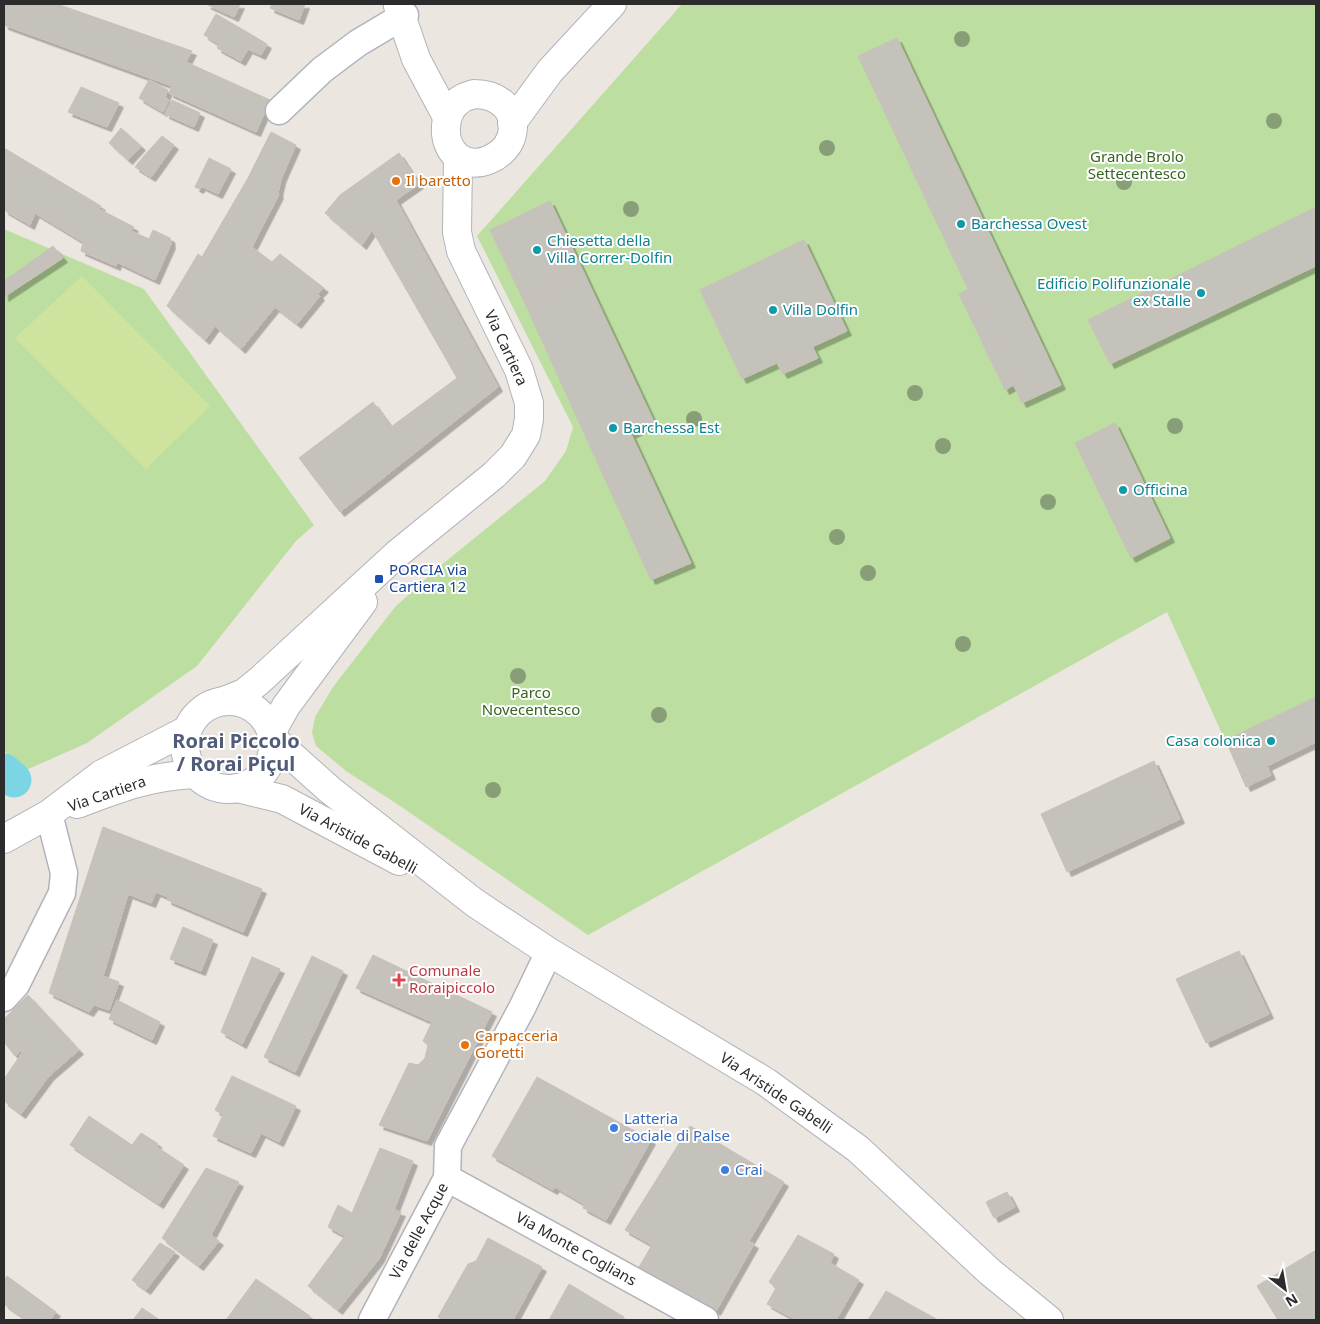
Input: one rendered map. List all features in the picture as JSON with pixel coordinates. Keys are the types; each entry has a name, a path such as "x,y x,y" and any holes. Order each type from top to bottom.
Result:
{"main road":[{"path":"512,123 550,71 612,4"},
{"path":"400,10 453,108"},
{"path":"499,98 526,88 550,71"},
{"path":"474,94 486,94 499,98 507,108 512,123 511,137 504,150 493,159 469,160 452,150 445,135 453,108 474,94"},
{"name":"Via Cartiera","path":"4,839 49,814 102,774 187,730 190,722 208,705 244,693 398,554 494,475 513,456 526,435 530,419 529,403 519,370 461,251 457,232 457,210 469,160"},
{"name":"Via Cartiera","path":"237,788 259,777 265,770 272,755 272,736 292,699 398,554"},
{"path":"224,701 241,702 253,708 266,720 272,736"},
{"path":"187,730 184,746 187,760 196,774 208,784 222,788 237,788"},
{"name":"Via Aristide Gabelli","path":"272,736 330,790 475,903 549,952 766,1082 850,1143 990,1272 1049,1320"},
{"name":"Via Cartiera","path":"49,814 140,780 168,775 196,774"},
{"name":"Via Aristide Gabelli","path":"237,788 282,799 331,823 475,903"}],"street":[{"path":"279,111 322,70 400,10"},
{"path":"4,998 16,985 62,893 64,874 49,814"},
{"name":"Via delle Acque","path":"372,1320 447,1178 448,1146 522,1008 549,952"},
{"name":"Via Monte Coglians","path":"447,1178 705,1320"}],"green space":[{"path":"682,4 1316,4 1316,742 1267,766 1271,775 1246,787 1167,612 588,935 346,771 316,746 312,733 315,717 333,687 395,607 440,566 545,481 566,451 573,427 477,236"},
{"path":"4,229 144,289 314,525 296,541 197,666 87,743 24,771 4,751"},
{"path":"82,276 210,406 146,469 15,338"}],"building":[{"path":"4,4 57,4 192,51 186,62 270,100 256,132 169,93 172,86 4,25"},
{"path":"206,4 240,4 234,17"},
{"path":"272,4 305,4 299,20 270,8"},
{"path":"216,14 247,32 235,54 204,35"},
{"path":"247,32 267,44 261,55 248,49 241,61 217,48 219,44 235,54"},
{"name":"Barchessa Ovest","path":"897,38 1061,385 1022,403 858,56"},
{"path":"149,80 168,90 165,97 169,100 163,112 139,98"},
{"path":"81,87 119,103 107,127 68,112"},
{"path":"172,100 200,113 194,127 165,114"},
{"path":"121,128 141,146 128,160 109,143"},
{"path":"271,132 296,145 281,179 279,194 252,247 272,262 280,254 324,288 318,294 320,296 297,324 275,307 241,349 215,326 205,340 167,306 198,254 202,257 248,178"},
{"path":"162,136 174,145 157,169 143,157"},
{"path":"4,148 101,206 99,209 134,227 131,231 149,239 153,230 170,238 171,244 155,280 117,262 116,266 81,251 83,242 35,213 30,225 4,210"},
{"path":"399,153 419,184 396,200 498,387 340,512 299,458 373,402 391,427 457,378 372,230 362,245 325,213 340,195"},
{"path":"143,157 157,169 151,177 135,167"},
{"path":"209,158 231,169 218,194 201,186 199,189 195,187"},
{"name":"Chiesetta della Villa Correr-Dolfin","path":"550,201 583,271 523,299 490,230"},
{"name":"Edificio Polifunzionale ex Stalle","path":"1314,208 1316,213 1316,266 1110,364 1088,320"},
{"name":"Villa Dolfin","path":"804,240 847,331 742,379 700,290"},
{"path":"53,246 63,258 4,297 4,281"},
{"name":"Barchessa Est","path":"583,271 654,422 631,434 691,563 651,580 523,299"},
{"path":"968,289 1014,385 1005,390 959,294"},
{"path":"812,346 818,358 783,374 777,363"},
{"name":"Officina","path":"1115,423 1170,538 1131,558 1075,443"},
{"name":"Casa colonica","path":"1316,697 1316,742 1267,766 1271,775 1246,787 1226,740"},
{"path":"1154,761 1180,819 1067,872 1041,814"},
{"path":"103,827 262,889 243,932 167,900 168,897 156,892 151,903 128,894 103,976 119,982 109,1010 94,1005 89,1012 49,993"},
{"path":"183,927 213,940 201,971 170,959"},
{"path":"1239,951 1269,1014 1206,1043 1176,979"},
{"path":"373,955 492,1012 427,1141 379,1125 409,1063 418,1065 425,1058 428,1045 423,1041 432,1022 356,988"},
{"path":"312,956 343,971 295,1072 264,1057"},
{"path":"252,957 280,969 264,1000 239,988"},
{"path":"239,988 264,1000 242,1044 221,1032"},
{"path":"28,995 79,1050 49,1076 21,1114 4,1101 4,1079 22,1053 21,1051 15,1056 4,1042 4,1019"},
{"path":"117,1000 160,1022 152,1040 109,1019"},
{"path":"232,1076 296,1106 279,1142 261,1133 251,1153 213,1136 223,1115 215,1110"},
{"path":"537,1077 651,1140 606,1220 583,1208 584,1204 555,1187 553,1190 492,1156"},
{"path":"89,1116 132,1145 141,1133 157,1143 157,1147 184,1165 159,1204 70,1145"},
{"path":"690,1126 784,1182 749,1241 754,1244 716,1311 639,1267 652,1245 625,1230"},
{"path":"380,1148 413,1161 394,1210 401,1212 379,1259 338,1310 308,1286 345,1236 328,1227 338,1205 352,1213"},
{"path":"206,1168 239,1182 211,1235 219,1241 199,1266 162,1238"},
{"path":"1007,1192 1015,1207 994,1218 986,1202"},
{"path":"798,1235 834,1254 830,1263 859,1280 836,1320 796,1320 767,1304 776,1288 769,1282"},
{"path":"488,1238 542,1267 513,1320 443,1320 438,1317 468,1264 476,1261"},
{"path":"160,1243 175,1252 146,1290 132,1280"},
{"path":"1316,1250 1316,1320 1278,1320 1257,1286"},
{"path":"7,1276 56,1312 50,1320 27,1320 4,1304 4,1281"},
{"path":"256,1279 310,1316 307,1320 226,1320"},
{"path":"569,1284 624,1317 622,1320 549,1320"},
{"path":"886,1291 938,1320 868,1320"},
{"path":"142,1308 160,1320 133,1320"}],"waterway":[{"path":"4,771 14,780"}],"place":[{"name":"Il baretto","path":"396,181"},
{"name":"Barchessa Ovest","path":"961,224"},
{"name":"Chiesetta della Villa Correr-Dolfin","path":"537,250"},
{"name":"Edificio Polifunzionale ex Stalle","path":"1201,293"},
{"name":"Villa Dolfin","path":"773,310"},
{"name":"Barchessa Est","path":"613,428"},
{"name":"Officina","path":"1123,490"},
{"name":"PORCIA via Cartiera 12","path":"379,579"},
{"name":"Casa colonica","path":"1271,741"},
{"name":"Comunale Roraipiccolo","path":"399,980"},
{"name":"Carpacceria Goretti","path":"465,1045"},
{"name":"Latteria sociale di Palse","path":"614,1128"},
{"name":"Crai","path":"725,1170"}],"district":[{"name":"Rorai Piccolo / Rorai Piçul","path":"236,752"}],"park label":[{"name":"Grande Brolo Settecentesco","path":"1137,166"},
{"name":"Parco Novecentesco","path":"531,702"}]}
